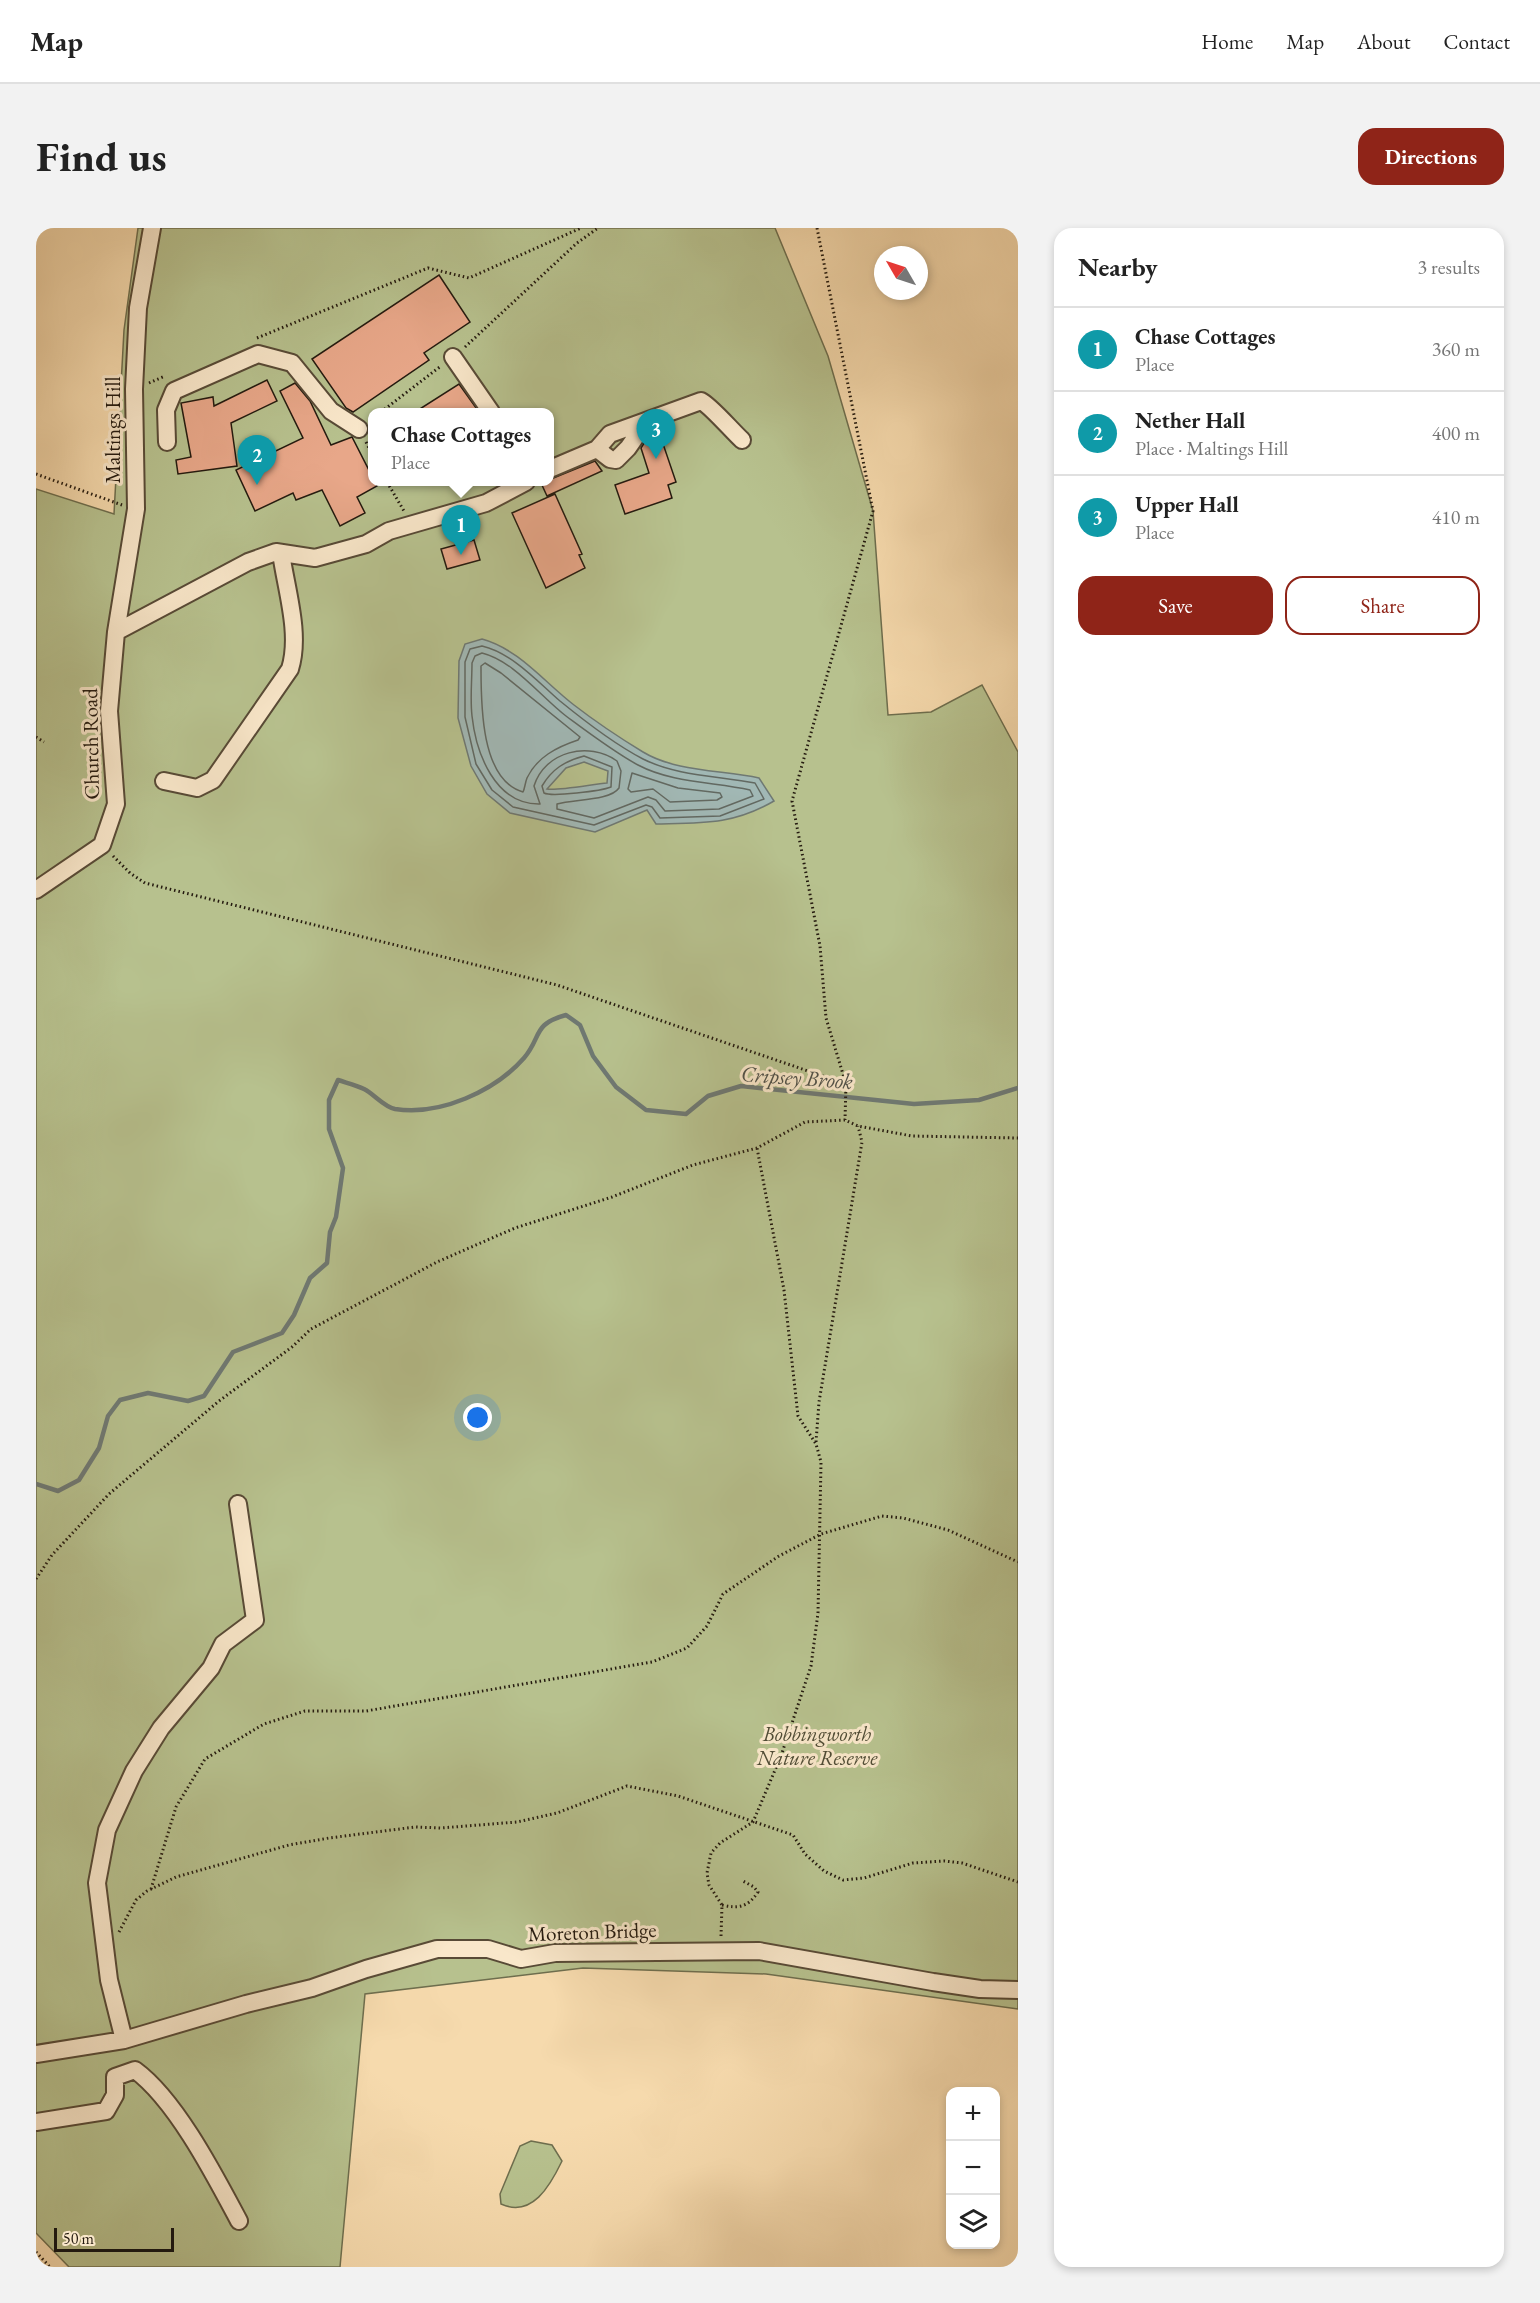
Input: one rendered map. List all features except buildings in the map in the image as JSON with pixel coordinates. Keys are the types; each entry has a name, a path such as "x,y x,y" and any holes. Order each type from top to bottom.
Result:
{"street":[{"name":"Maltings Hill","path":"116,632 136,509 134,389 138,308 152,228"},
{"path":"167,442 166,410 174,391 258,354 292,363 331,411 359,429"},
{"path":"453,357 488,408"},
{"path":"554,467 597,449 610,434 701,402 707,404 719,419 742,440"},
{"path":"597,449 610,459 616,460 628,448 646,422"},
{"path":"116,632 248,561 276,552 315,558 366,544 389,531 486,503 518,486"},
{"path":"164,781 196,788 213,780 290,669 294,657 293,633 281,553"},
{"name":"Church Road","path":"102,845 116,804 110,711 116,632"},
{"path":"36,890 102,845"},
{"path":"124,2040 109,1980 97,1883 107,1830 134,1772 161,1728 211,1668 223,1644 255,1620 238,1504"},
{"name":"Moreton Bridge","path":"36,2054 124,2040 246,2004 312,1988 366,1969 437,1949 488,1949 521,1959 555,1953 759,1951 933,1982 980,1989 1018,1990"},
{"path":"36,2122 106,2111 115,2096 115,2077 135,2070 150,2081 190,2136 239,2221"}],"path":[{"path":"250,341 428,268 469,278 581,228"},
{"path":"386,408 453,357 578,243 598,228"},
{"path":"817,228 873,512 792,801 820,946 826,1018 846,1084 845,1120"},
{"path":"134,389 173,373"},
{"path":"36,474 136,509"},
{"path":"389,486 411,524"},
{"path":"36,737 44,741"},
{"path":"102,845 130,873 146,883 557,985 846,1084"},
{"path":"36,1579 52,1555 109,1494 156,1452 292,1347 311,1329 394,1283 515,1228 612,1197 693,1165 757,1148 805,1122 845,1120 858,1126 912,1137 1018,1138"},
{"path":"816,1444 819,1402 862,1142 858,1126"},
{"path":"720,1953 722,1905 709,1885 707,1873 711,1852 720,1843 753,1822 781,1756 811,1666 818,1613 821,1462 816,1444 798,1416 784,1290 757,1148"},
{"path":"151,1889 176,1807 205,1759 264,1724 305,1711 366,1711 652,1662 687,1648 707,1626 723,1594 779,1556 821,1534 882,1516 903,1518 948,1530 1018,1562"},
{"path":"106,1955 136,1900 151,1889 176,1877 289,1845 415,1827 441,1828 517,1822 557,1813 627,1786 678,1796 793,1835 806,1854 824,1871 843,1880 857,1880 914,1863 944,1861 962,1863 1018,1882"},
{"path":"722,1905 742,1907 751,1903 758,1892 754,1887 742,1881"},
{"path":"36,2252 50,2267"}],"green space":[{"name":"Bobbingworth Nature Reserve","path":"138,228 775,228 828,356 873,511 888,715 931,712 982,685 1018,752 1018,2009 766,1974 583,1968 365,1994 340,2267 69,2267 36,2233 36,489 114,514 124,330"},
{"path":"531,2141 552,2145 562,2161 546,2189 531,2203 522,2207 501,2204 500,2194 520,2146"}],"water":[{"path":"482,639 508,650 582,711 656,759 684,767 759,778 774,801 745,815 703,823 656,824 647,810 595,832 510,813 487,794 471,766 458,718 459,661 465,644","holes":["584,762 608,771 607,783 547,789 566,768"]}],"waterway":[{"name":"Cripsey Brook","path":"36,1484 58,1491 79,1480 99,1448 108,1416 120,1400 148,1393 188,1401 204,1396 233,1352 282,1333 294,1315 310,1278 327,1263 330,1232 336,1217 343,1168 329,1129 329,1100 338,1080 364,1089 387,1106 395,1109 430,1109 448,1105 498,1081 524,1058 543,1027 566,1015 580,1025 593,1056 616,1087 646,1110 686,1114 708,1096 741,1086 914,1104 979,1100 1018,1088"}],"place":[{"name":"Upper Hall","path":"656,459"},
{"name":"Nether Hall","path":"257,485"},
{"name":"Chase Cottages","path":"461,555"}]}
